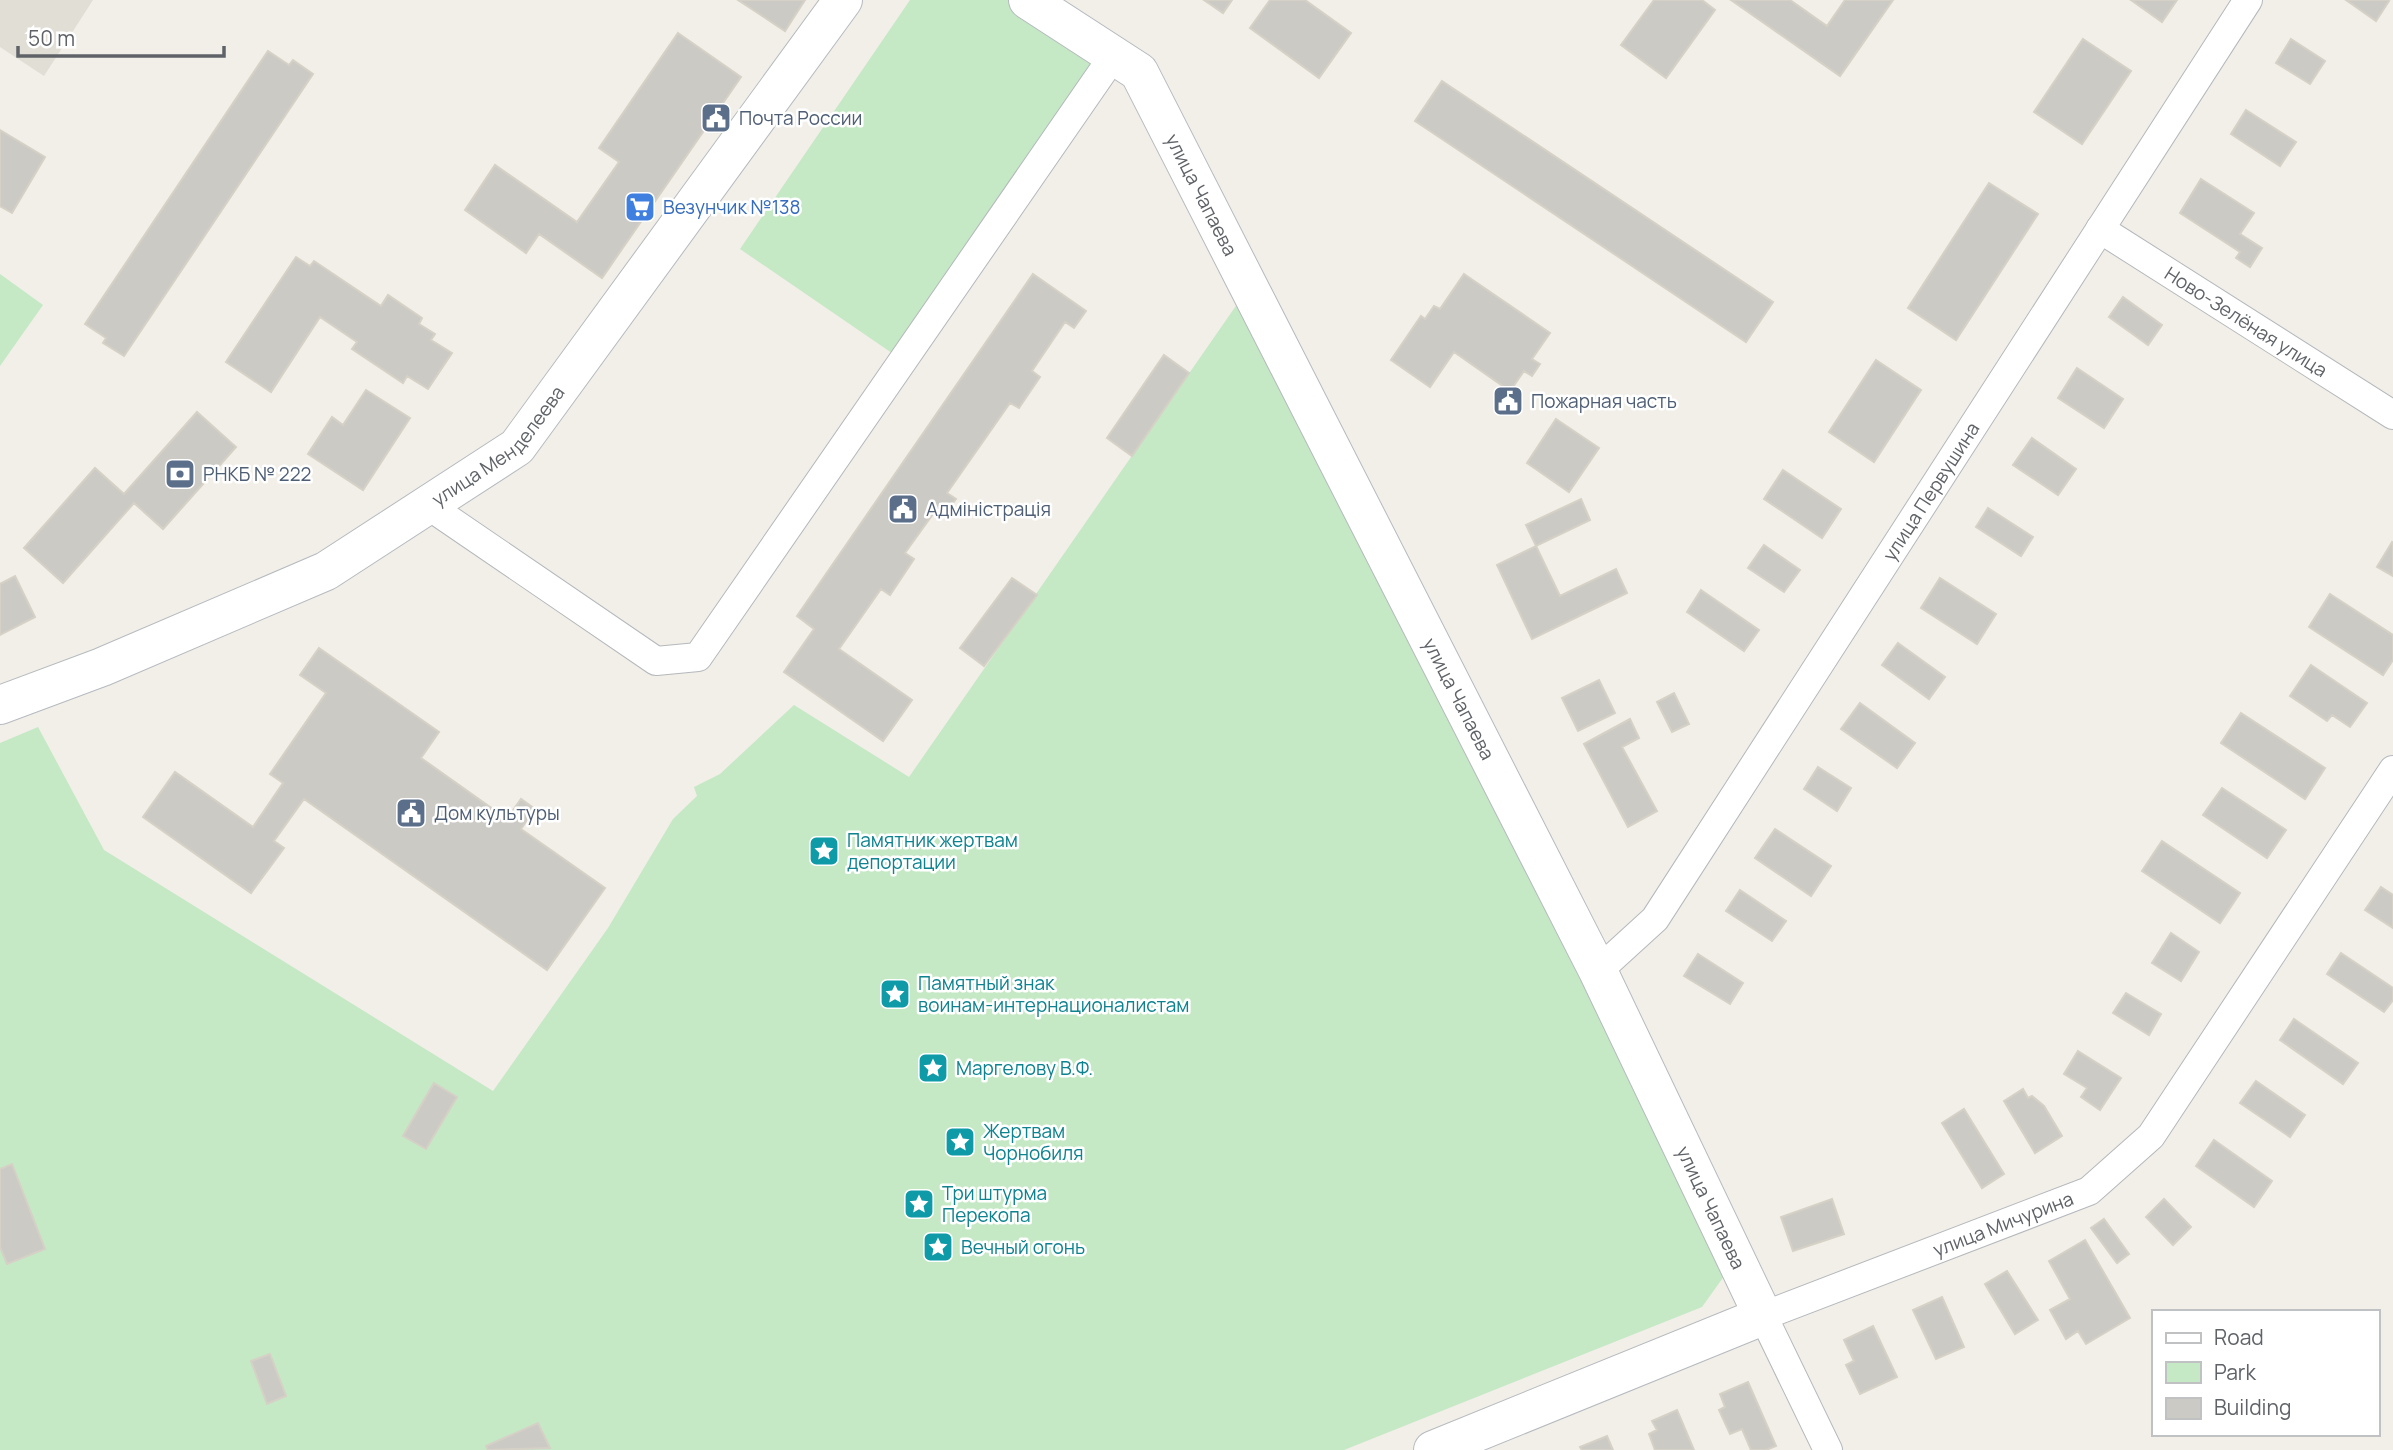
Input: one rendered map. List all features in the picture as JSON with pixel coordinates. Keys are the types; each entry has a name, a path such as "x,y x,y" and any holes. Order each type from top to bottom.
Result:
{"main road":[{"name":"улица Менделеева","path":"0,705 102,667 326,571 517,447 843,0"},
{"name":"улица Чапаева","path":"1028,0 1112,58 1139,72 1598,971 1763,1316"},
{"name":"улица Мичурина","path":"1433,1450 1763,1316"}],"street":[{"name":"улица Первушина","path":"1598,971 1654,919 2248,0"},
{"path":"429,506 656,661 698,657 1112,58"},
{"name":"Ново-Зелёная улица","path":"2100,229 2393,415"},
{"name":"улица Мичурина","path":"1763,1316 2089,1191 2151,1136 2393,770"},
{"name":"улица Чапаева","path":"1763,1316 1828,1450"}],"shaded area":[{"path":"0,0 93,0 44,76 0,47"}],"green space":[{"path":"910,0 1029,0 1112,58 905,362 740,249"},
{"path":"0,274 43,305 0,366"},
{"path":"1240,300 1727,1272 1702,1307 1344,1450 0,1450 0,743 38,727 104,850 493,1091 608,928 673,819 697,796 694,787 720,774 794,705 909,777"}],"building":[{"path":"738,0 805,0 785,31"},
{"path":"1204,0 1232,0 1223,13"},
{"path":"1270,0 1305,0 1351,33 1319,78 1250,28"},
{"path":"1654,0 1702,0 1715,10 1666,78 1621,45"},
{"path":"1731,0 1790,0 1827,26 1845,0 1893,0 1840,76"},
{"path":"2131,0 2177,0 2162,22"},
{"path":"2346,0 2387,0 2389,1 2376,21"},
{"path":"678,33 741,77 602,278 539,234 526,253 465,210 495,165 577,222 619,162 599,148"},
{"path":"2083,39 2131,71 2082,144 2034,112"},
{"path":"2291,39 2325,61 2310,84 2276,63"},
{"path":"268,51 289,65 293,60 313,74 124,356 103,343 106,338 85,324"},
{"path":"1442,81 1773,302 1746,342 1415,121"},
{"path":"2246,110 2296,142 2280,166 2231,134"},
{"path":"0,130 45,157 12,213 0,206"},
{"path":"2201,179 2254,213 2240,234 2262,248 2250,267 2236,258 2240,252 2180,213"},
{"path":"1989,183 2038,214 1956,340 1908,308"},
{"path":"296,257 310,266 314,261 381,306 388,295 422,318 419,324 435,334 431,340 452,353 428,389 407,376 403,383 352,349 357,342 320,317 271,392 226,362"},
{"name":"Адміністрація","path":"1033,274 1086,311 1074,328 1065,322 1032,371 1040,377 1019,408 1010,403 947,493 956,499 946,512 938,507 905,553 914,559 890,595 881,589 839,649 912,700 883,741 784,672 814,629 797,616"},
{"path":"1464,274 1550,333 1532,359 1540,364 1532,376 1524,371 1510,391 1454,352 1430,387 1391,360 1421,316 1425,319 1434,306 1440,309"},
{"path":"2123,297 2162,325 2148,345 2109,317"},
{"path":"1164,355 1189,373 1132,456 1107,438"},
{"path":"1876,360 1921,390 1874,462 1829,432"},
{"path":"2077,368 2123,399 2104,428 2058,398"},
{"path":"366,390 410,418 363,490 308,454 332,417 343,425"},
{"path":"197,412 236,447 163,529 134,503 63,583 24,548 95,468 124,494"},
{"path":"1556,419 1599,448 1569,492 1527,463"},
{"path":"2032,438 2076,469 2058,495 2013,465"},
{"path":"1783,470 1841,509 1822,538 1764,499"},
{"path":"1581,499 1590,520 1536,546 1526,525"},
{"path":"1988,508 2033,537 2021,556 1976,527"},
{"path":"2393,543 2393,576 2377,567"},
{"path":"1764,545 1800,570 1784,592 1748,568"},
{"path":"1536,546 1560,596 1616,569 1627,593 1532,639 1497,565"},
{"path":"15,576 35,617 0,635 0,584"},
{"path":"1012,578 1037,595 984,666 960,648"},
{"path":"1940,578 1996,614 1977,644 1921,608"},
{"path":"1701,590 1759,630 1744,651 1687,612"},
{"path":"2330,594 2393,635 2393,660 2383,675 2309,627"},
{"path":"1898,643 1945,677 1929,699 1882,665"},
{"name":"Дом культуры","path":"319,648 439,732 421,758 507,819 521,799 535,809 521,829 605,888 547,970 304,799 274,841 284,848 251,893 143,817 175,772 253,827 283,783 270,774 326,693 300,675"},
{"path":"2311,665 2367,703 2350,727 2332,715 2327,721 2290,696"},
{"path":"1599,680 1615,713 1578,731 1562,698"},
{"path":"1674,693 1689,724 1672,732 1657,702"},
{"path":"1860,703 1915,743 1897,768 1841,729"},
{"path":"2241,713 2325,768 2305,799 2221,743"},
{"path":"1630,719 1639,738 1622,747 1657,811 1628,827 1584,744"},
{"path":"1818,767 1851,788 1837,811 1804,789"},
{"path":"2222,788 2286,830 2267,858 2203,815"},
{"path":"1775,829 1831,866 1811,896 1755,858"},
{"path":"2162,841 2240,893 2220,923 2142,871"},
{"path":"2381,887 2393,895 2393,928 2365,910"},
{"path":"1740,890 1786,921 1772,941 1726,911"},
{"path":"2171,933 2199,952 2181,981 2152,963"},
{"path":"2341,953 2393,988 2393,1000 2384,1012 2327,974"},
{"path":"1698,954 1743,983 1730,1004 1684,976"},
{"path":"2126,993 2161,1014 2149,1035 2113,1013"},
{"path":"2294,1019 2358,1063 2343,1084 2280,1040"},
{"path":"2078,1051 2121,1078 2100,1110 2081,1097 2087,1088 2064,1074"},
{"path":"2256,1081 2305,1115 2290,1137 2240,1103"},
{"path":"434,1083 457,1097 426,1149 403,1136"},
{"path":"2023,1089 2028,1098 2032,1096 2044,1106 2062,1136 2035,1153 2004,1101"},
{"path":"1964,1109 2004,1174 1982,1188 1942,1123"},
{"path":"2214,1140 2272,1181 2254,1207 2196,1166"},
{"path":"12,1164 45,1249 7,1264 0,1247 0,1169"},
{"path":"1832,1199 1844,1234 1793,1251 1781,1217"},
{"path":"2164,1199 2191,1227 2173,1245 2146,1217"},
{"path":"2104,1219 2129,1254 2117,1263 2091,1228"},
{"path":"2085,1240 2130,1318 2086,1344 2078,1331 2066,1339 2050,1310 2070,1299 2049,1261"},
{"path":"2007,1271 2038,1320 2015,1334 1985,1284"},
{"path":"1942,1297 1964,1347 1936,1359 1913,1310"},
{"path":"1873,1326 1897,1377 1860,1394 1846,1365 1854,1361 1844,1340"},
{"path":"270,1354 286,1396 267,1404 251,1361"},
{"path":"1748,1382 1776,1446 1766,1450 1751,1450 1742,1429 1730,1434 1719,1410 1725,1407 1720,1394"},
{"path":"1677,1410 1694,1450 1655,1450 1649,1434 1657,1430 1652,1421"},
{"path":"538,1423 550,1448 488,1450 486,1446"},
{"path":"1607,1436 1613,1450 1582,1450 1580,1447"}],"place":[{"name":"Почта России","path":"716,118"},
{"name":"Везунчик №138","path":"640,207"},
{"name":"Пожарная часть","path":"1508,401"},
{"name":"РНКБ № 222","path":"180,474"},
{"name":"Адміністрація","path":"903,509"},
{"name":"Дом культуры","path":"411,813"},
{"name":"Памятник жертвам депортации","path":"824,851"},
{"name":"Памятный знак воинам-интернационалистам","path":"895,994"},
{"name":"Маргелову В.Ф.","path":"933,1068"},
{"name":"Жертвам Чорнобиля","path":"960,1142"},
{"name":"Три штурма Перекопа","path":"919,1204"},
{"name":"Вечный огонь","path":"938,1247"}]}
